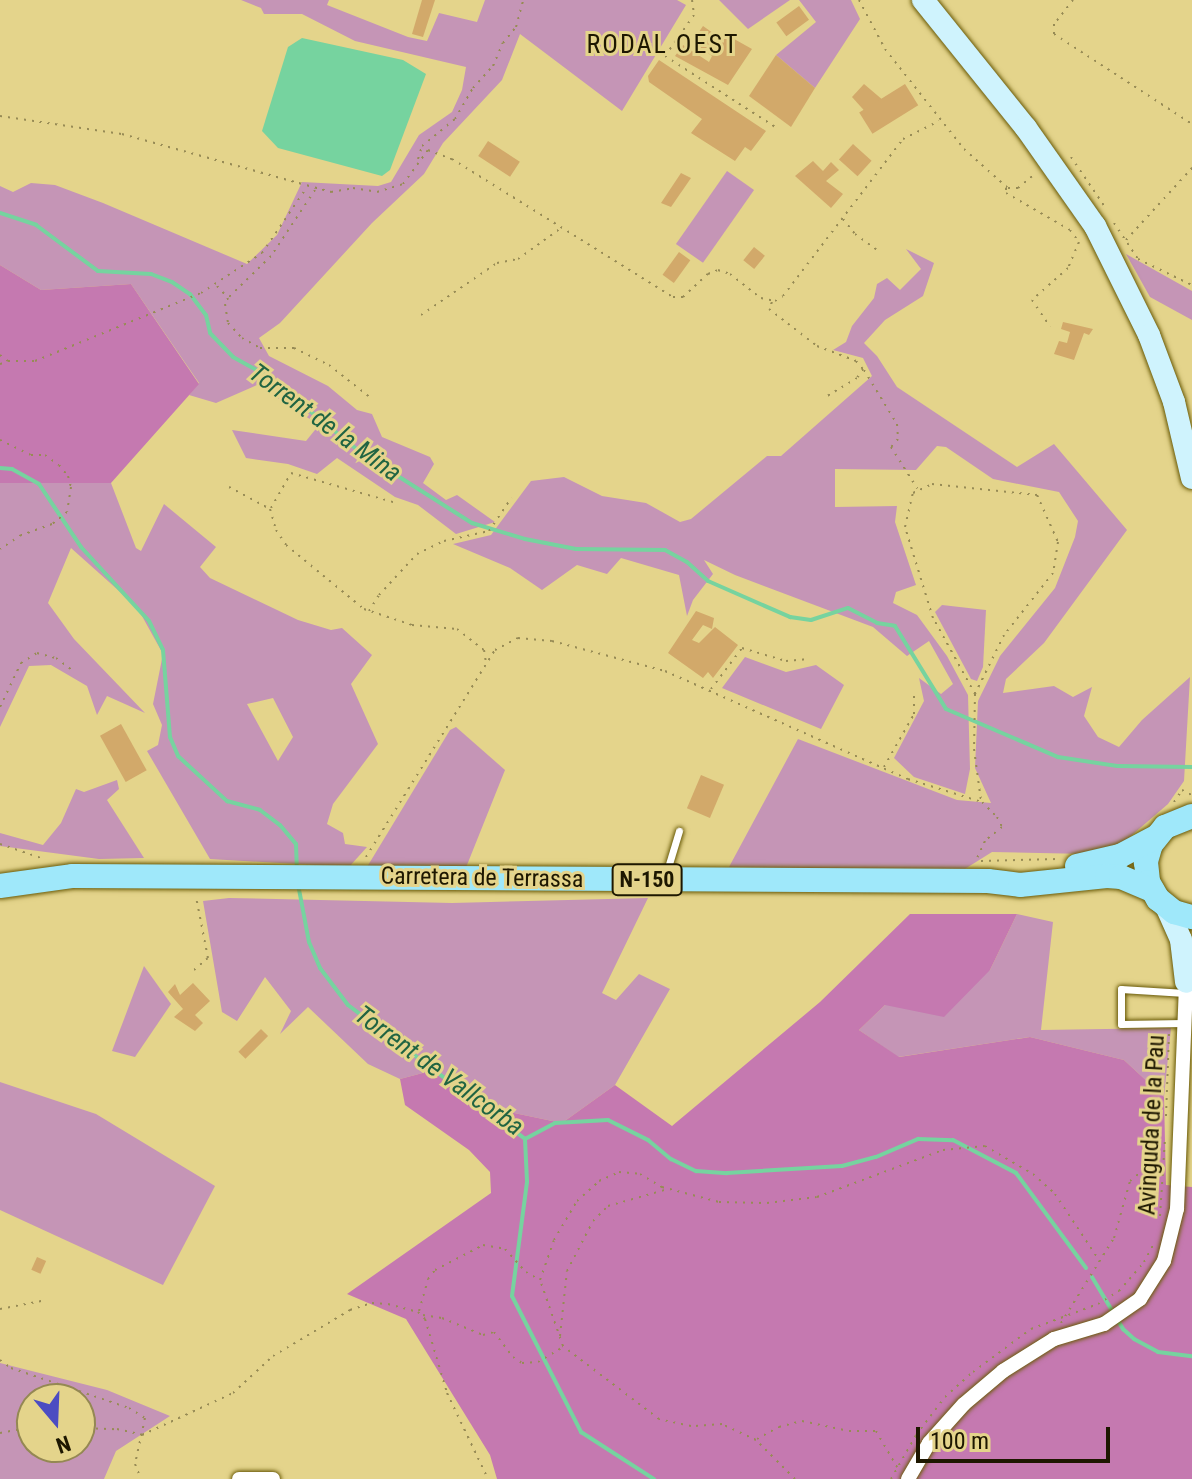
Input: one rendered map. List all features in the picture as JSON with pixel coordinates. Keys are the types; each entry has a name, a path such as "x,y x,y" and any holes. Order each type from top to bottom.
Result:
{"main road":[{"name":"N-150","path":"1155,837 1179,815"},
{"name":"Carretera de Terrassa","path":"0,867 65,874 665,880 976,875 1098,863 1135,849 1155,837"},
{"path":"1155,837 1146,862 1159,898"},
{"name":"Carretera de Terrassa","path":"0,886 65,874"},
{"name":"Carretera de Terrassa","path":"976,875 1020,885 1121,877 1159,898"},
{"name":"N-150","path":"1159,898 1192,917"}],"street":[{"path":"923,0 1052,164 1095,226 1149,335 1174,402 1192,478"},
{"path":"1179,815 1192,797"},
{"name":"Avinguda de la Pau","path":"1159,898 1181,940 1186,988"},
{"name":"Avinguda de la Pau","path":"906,1479 929,1443 964,1404 1003,1371 1054,1339 1104,1324 1140,1299 1164,1261 1177,1209 1187,1070 1177,1024 1192,957"},
{"path":"239,1479 273,1479"}],"lane":[{"path":"665,880 670,851 679,831"},
{"path":"1177,1024 1121,1024 1121,989 1186,988"}],"path":[{"path":"418,160 422,146 455,119 473,88 493,66 503,43 516,27 523,0"},
{"path":"692,0 694,15 665,56 775,127"},
{"path":"859,0 885,49 939,121 964,149 1006,187 1018,188 1052,164 1071,157 1138,259 1192,285"},
{"path":"1073,0 1054,24 1054,34 1192,124"},
{"path":"0,116 122,134 316,189 377,192 403,184 428,150 452,159 673,297 683,297 708,274 718,270 730,274 761,298 772,300 783,296 903,139 939,121"},
{"path":"1125,241 1192,168"},
{"path":"1006,187 1006,193 1070,230 1079,242 1068,268 1032,300 1050,327"},
{"path":"0,364 35,361 216,285 262,253 307,188"},
{"path":"316,189 287,237 228,298 225,304 228,323 242,338 260,348 294,348 329,365 372,399"},
{"path":"842,219 855,234 878,251"},
{"path":"421,315 497,263 518,259 562,228"},
{"path":"216,285 228,298"},
{"path":"772,300 769,309 817,346 856,361 863,369 897,424 898,439 891,447 918,490"},
{"path":"0,355 8,361"},
{"path":"827,396 857,378 863,369"},
{"path":"0,440 31,455 45,455 68,476 71,487 67,512 52,524 21,535 0,549"},
{"path":"270,509 291,473 396,503"},
{"path":"975,694 933,618 905,527 913,493 932,484 1037,495 1058,542 1053,573 1004,635 975,694 974,727 982,802"},
{"path":"229,487 270,509 276,530 286,545 369,611 412,625 457,629 484,650 486,665"},
{"path":"369,611 379,595 417,554 444,541 489,531 511,498"},
{"path":"357,876 495,650 518,638 552,641 665,671 883,768 982,802 1002,827 985,841 976,875 1058,859"},
{"path":"711,690 742,648 786,661 809,659"},
{"path":"0,707 21,663 37,653 56,658 72,670"},
{"path":"883,768 914,714 914,695"},
{"path":"1179,815 1182,790 1192,797"},
{"path":"0,844 41,856 65,874"},
{"path":"192,876 208,958 194,970"},
{"path":"1166,1120 1177,1024"},
{"path":"1160,1219 1165,1133"},
{"path":"540,1280 562,1227 577,1201 599,1181 619,1172 640,1174 669,1188 719,1202 767,1203 817,1197 943,1150 985,1146 1033,1174 1055,1194 1099,1260"},
{"path":"1054,1339 1070,1304 1122,1219 1123,1197 1130,1181 1156,1164 1179,1161"},
{"path":"560,1338 567,1271 593,1221 608,1206 669,1188"},
{"path":"891,1479 945,1397 1031,1329 1098,1304 1119,1291 1144,1262 1155,1240"},
{"path":"488,1479 447,1393 420,1314 428,1279 435,1270 483,1245 505,1249 526,1272 540,1280 563,1346 624,1396 659,1419 691,1426 722,1424 756,1440 795,1479"},
{"path":"0,1309 41,1301"},
{"path":"96,1430 142,1435 233,1393 273,1356 350,1310 372,1303 442,1318 483,1335 494,1332 513,1357 522,1363 538,1362 563,1346"},
{"path":"0,1360 11,1368 129,1408 145,1418 135,1464 141,1479"},
{"path":"756,1440 779,1427 802,1421 849,1431 876,1431 906,1479"}],"shaded area":[{"path":"241,0 329,0 327,5 408,37 427,41 439,13 477,22 485,0 677,0 686,5 622,111 520,34 502,80 443,143 424,174 372,223 280,323 259,338 269,356 328,386 357,410 372,414 382,437 430,457 434,464 423,483 446,500 457,495 495,522 456,534 418,505 395,497 337,458 317,474 288,464 246,458 232,430 306,441 319,425 257,385 216,403 189,395 199,383 131,284 41,290 0,265 0,186 13,192 31,183 55,185 103,203 247,264 277,235 302,182 378,186 391,182 419,135 452,112 462,90 466,67 355,41 302,14 264,14 261,8"},
{"path":"719,0 790,0 748,29"},
{"path":"799,0 851,0 860,19 815,88 776,55 816,22"},
{"path":"302,38 403,60 426,74 390,170 382,176 278,148 262,131 288,47"},
{"path":"727,171 754,190 703,263 676,244"},
{"path":"906,249 934,263 923,296 885,320 864,343 877,356 897,387 1017,467 1054,444 1127,530 1044,643 1006,679 1003,693 1054,686 1073,697 1092,687 1084,716 1098,737 1119,747 1142,720 1190,677 1184,781 1168,804 1118,847 1087,854 992,852 960,872 729,867 798,739 957,800 991,803 975,768 978,701 1000,656 1055,588 1075,537 1078,521 1059,492 993,479 946,447 937,446 916,470 835,469 835,507 897,506 895,522 916,585 896,592 893,603 917,615 947,656 968,695 970,769 965,794 914,777 894,758 924,701 919,678 941,694 953,684 929,641 907,656 873,627 735,575 704,560 713,574 693,600 687,616 679,575 621,558 607,574 577,565 542,590 510,568 453,544 491,535 531,481 564,477 602,496 646,503 680,522 691,519 767,456 781,456 872,376 863,358 833,350 846,342 852,326 874,298 877,284 887,278 900,290 921,269"},
{"path":"1126,254 1192,291 1192,320 1150,297"},
{"path":"0,265 41,290 131,284 199,384 111,483 0,483"},
{"path":"0,483 111,483 136,548 141,551 164,504 216,547 200,567 210,578 298,620 331,630 342,628 372,655 351,684 378,744 333,804 327,824 343,833 345,844 367,847 349,867 210,859 147,751 158,745 162,725 153,704 163,654 137,607 71,548 48,603 74,639 145,713 107,696 97,715 87,686 51,665 29,666 0,727","holes":["273,698 293,737 278,761 247,704"]},
{"path":"942,605 986,610 983,667 977,681 971,679 935,612"},
{"path":"745,657 786,672 816,665 844,685 821,729 722,688"},
{"path":"456,727 505,770 465,870 367,867 450,730"},
{"path":"117,780 119,789 107,800 144,858 99,859 0,846 0,833 43,845 61,823 76,789 84,792"},
{"path":"229,898 452,903 648,898 602,993 616,1000 639,974 670,989 615,1085 562,1123 499,1110 434,1070 400,1079 368,1064 308,1007 280,1034 291,1011 265,977 237,1021 222,1012 203,901"},
{"path":"910,914 1017,914 990,970 944,1017 885,1005 859,1030 899,1057 1030,1037 1124,1060 1164,1097 1166,1185 1192,1187 1192,1479 497,1479 490,1455 406,1319 347,1294 491,1193 490,1172 469,1150 405,1105 400,1079 434,1070 499,1110 562,1123 615,1085 672,1126 820,1002"},
{"path":"1017,914 1053,922 1041,1030 1171,1028 1164,1097 1124,1060 1030,1037 898,1057 859,1030 885,1005 990,970"},
{"path":"144,966 171,1004 135,1057 112,1051"},
{"path":"0,1082 96,1114 215,1186 163,1285 0,1210"},
{"path":"0,1363 79,1383 16,1383 16,1463 96,1463 96,1387 170,1416 116,1451 104,1479 0,1479"}],"building":[{"path":"422,0 435,0 423,37 412,34"},
{"path":"799,6 809,20 786,36 776,22"},
{"path":"703,26 723,40 727,35 752,49 728,85 675,56 683,45 709,62 712,56 692,42"},
{"path":"776,55 815,88 791,127 749,96"},
{"path":"659,60 766,131 751,151 745,147 735,161 691,133 702,119 649,82 648,76"},
{"path":"864,84 884,101 870,117 852,97"},
{"path":"905,84 918,105 872,134 859,113"},
{"path":"488,141 520,162 510,177 478,156"},
{"path":"853,144 872,161 858,176 839,160"},
{"path":"813,161 823,171 831,162 839,170 826,181 843,194 831,208 795,176"},
{"path":"681,173 691,178 671,207 661,203"},
{"path":"754,247 765,256 754,269 743,260"},
{"path":"679,252 690,260 674,283 663,275"},
{"path":"1063,322 1093,329 1089,335 1084,333 1074,360 1054,354 1059,341 1067,343 1070,332 1061,329"},
{"path":"696,611 714,618 712,629 703,625 692,640 699,643 715,627 738,645 713,678 708,672 703,678 668,653"},
{"path":"121,724 147,770 126,782 100,736"},
{"path":"701,775 724,785 710,818 687,808"},
{"path":"193,983 210,1001 195,1015 203,1023 195,1031 174,1017 183,1009 168,992 175,984 180,995"},
{"path":"261,1029 268,1036 245,1059 238,1052"},
{"path":"37,1257 46,1261 40,1274 31,1270"}],"waterway":[{"name":"Torrent de la Mina","path":"0,213 36,225 98,271 151,274 172,282 190,294 206,315 210,333 233,357 266,375 360,452 472,523 525,539 576,549 665,550 687,562 708,581 790,617 811,620 848,608 877,623 895,626 946,709 1058,757 1117,766 1192,767"},
{"name":"Torrent de Vallcorba","path":"0,468 12,469 39,484 81,547 149,621 163,650 170,737 178,756 227,801 260,810 280,825 296,844 297,867"},
{"name":"Torrent de Vallcorba","path":"298,884 309,942 320,968 348,1005 525,1139 555,1123 608,1120 648,1140 671,1159 696,1171 727,1173 842,1166 876,1157 918,1139 953,1140 1016,1173 1086,1268"},
{"path":"525,1139 527,1182 512,1296 581,1432 654,1479"},
{"name":"Torrent de Vallcorba","path":"1092,1277 1123,1329 1134,1339 1158,1352 1192,1356"}],"district":[{"name":"RODAL OEST","path":"663,45"}]}
